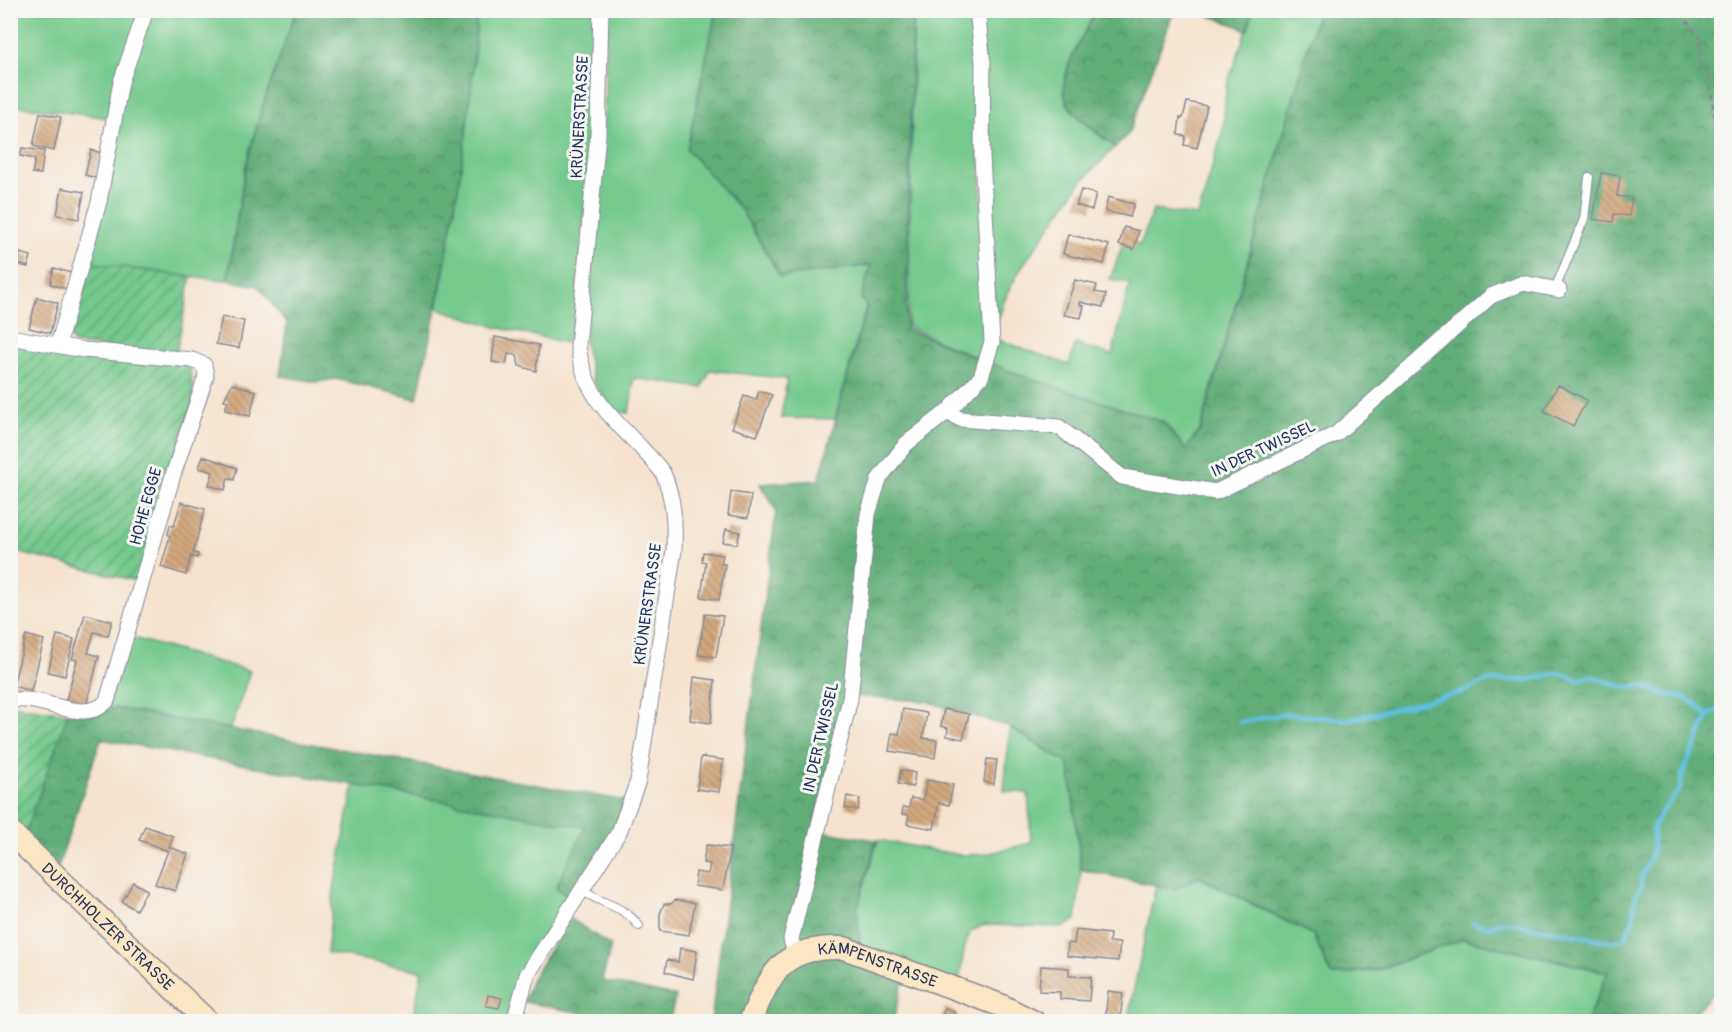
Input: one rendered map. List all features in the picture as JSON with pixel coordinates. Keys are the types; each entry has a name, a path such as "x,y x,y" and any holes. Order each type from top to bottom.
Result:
{"street":[{"path":"58,345 99,202 121,82 146,10"},
{"name":"KRÜNERSTRASSE","path":"514,1022 527,975 619,832 638,781 671,581 674,531 670,493 663,473 596,399 588,387 580,363 579,328 598,134 601,10"},
{"name":"IN DER TWISSEL","path":"795,954 791,939 850,699 868,514 879,479 906,444 946,412 981,377 992,342 982,156 983,63 977,10"},
{"name":"IN DER TWISSEL","path":"946,412 960,419 1059,427 1122,477 1216,492 1336,434 1491,296 1523,283 1557,290"},
{"name":"HOHE EGGE","path":"10,337 84,350 192,360 204,365 206,376 173,475 107,701 99,710 88,712 32,699 10,701"},
{"name":"DURCHHOLZER STRASSE","path":"10,832 208,1022"},
{"name":"KÄMPENSTRASSE","path":"750,1022 770,977 795,954 823,947 844,948 1000,1005 1034,1022"}],"lane":[{"path":"1557,290 1584,219 1589,177"},
{"path":"582,890 598,902 625,910 639,926"}],"path":[{"path":"1673,10 1678,12 1700,37 1700,65 1709,79 1715,119 1722,131"}],"green space":[{"path":"1253,10 1248,30 1197,11"},
{"path":"11,11 142,11 109,118 11,105"},
{"path":"150,11 296,11 261,112 245,169 227,280 171,275 86,262 125,82"},
{"path":"296,11 477,11 463,157 447,254 417,399 336,379 317,382 280,376 287,323 258,286 227,280 243,181 256,127"},
{"path":"477,11 595,11 592,127 573,344 499,328 437,308 462,160"},
{"path":"607,11 716,11 687,149 742,211 780,277 871,265 861,298 866,306 835,419 781,418 787,379 710,370 702,388 634,378 629,413 613,410 594,383 584,342 603,158"},
{"path":"716,11 913,11 906,329 1025,377 1163,422 1186,449 1201,429 1318,11 1721,11 1721,986 1685,1021 1587,1021 1608,972 1464,939 1378,969 1331,975 1314,935 1199,876 1174,889 1082,870 1069,764 1010,727 926,701 848,696 813,830 877,840 857,909 861,960 905,975 893,1021 711,1021 776,511 760,484 819,480 867,306 861,298 871,265 781,277 742,211 687,149"},
{"path":"914,11 974,11 986,306 984,361 908,327"},
{"path":"980,11 1096,11 1069,64 1064,87 1065,98 1079,118 1115,147 1080,183 1021,268 1007,294 995,328"},
{"path":"1096,11 1174,11 1129,133 1115,147 1077,115 1067,102 1064,93 1065,81 1073,56"},
{"path":"1253,11 1318,11 1200,430 1186,449 1163,422 988,363 999,340 1069,365 1075,344 1112,355 1130,283 1110,279 1124,241 1140,245 1153,210 1198,216 1223,130 1226,88"},
{"path":"86,262 191,277 176,354 74,344 68,334"},
{"path":"10,341 189,364 194,397 137,581 11,551"},
{"path":"130,637 250,671 231,729 115,708 102,712"},
{"path":"10,705 68,713 24,836 11,822"},
{"path":"115,708 626,801 615,829 569,896 556,888 585,827 101,739 58,867 24,836 68,713 92,715"},
{"path":"1010,728 1069,764 1081,871 1076,920 1064,927 984,925 971,931 965,944 959,983 861,948 857,909 878,840 960,855 986,854 1031,843 1028,793 1004,791"},
{"path":"354,785 586,827 556,888 569,897 532,953 520,977 508,1021 412,1021 422,971 327,953 334,889"},
{"path":"1199,877 1313,935 1331,976 1378,970 1463,939 1608,973 1587,1021 1127,1022 1156,885 1174,889"},
{"path":"570,918 611,946 602,981 676,996 669,1021 597,1016 524,1002 531,980"}],"building":[{"path":"1187,102 1207,106 1197,148 1184,145 1186,136 1178,135 1180,117 1183,118"},
{"path":"40,113 61,117 54,151 33,146"},
{"path":"22,148 44,151 41,174 32,173 35,159 20,156"},
{"path":"91,150 102,153 96,178 85,175"},
{"path":"1601,173 1620,176 1617,196 1632,198 1629,216 1614,214 1613,222 1593,219"},
{"path":"62,188 84,192 79,219 57,215"},
{"path":"1081,190 1096,194 1092,210 1076,205"},
{"path":"1108,197 1134,204 1130,217 1105,211"},
{"path":"1124,227 1139,231 1134,249 1119,245"},
{"path":"1068,234 1109,245 1104,264 1063,254"},
{"path":"20,253 31,256 28,267 17,264"},
{"path":"54,268 71,273 67,289 50,284"},
{"path":"1075,280 1097,285 1095,292 1106,294 1103,307 1080,302 1080,305 1084,306 1081,318 1064,315"},
{"path":"37,297 58,303 50,333 29,328"},
{"path":"222,317 244,321 239,348 216,344"},
{"path":"495,337 539,345 536,371 519,366 517,355 508,354 506,364 492,362"},
{"path":"232,384 256,391 250,416 225,410 228,401 224,400"},
{"path":"1558,385 1587,400 1573,426 1544,411"},
{"path":"759,391 772,395 757,436 732,428 744,396 756,400"},
{"path":"203,456 237,468 234,480 228,478 225,490 209,485 213,472 199,468"},
{"path":"731,492 751,495 748,518 728,515"},
{"path":"181,502 205,509 193,553 198,554 197,558 191,556 186,575 161,567 170,536 168,534 170,525 174,526"},
{"path":"726,529 740,532 737,544 723,542"},
{"path":"703,552 723,555 721,564 725,564 719,600 701,597 706,562 702,561"},
{"path":"85,614 112,621 108,636 94,632 88,653 99,656 86,706 66,700 77,660 72,659"},
{"path":"705,614 723,616 716,657 698,655"},
{"path":"26,635 44,640 31,691 13,686"},
{"path":"57,635 74,639 65,676 48,672"},
{"path":"694,677 715,680 711,723 690,720"},
{"path":"903,709 927,713 923,738 937,740 935,758 889,751 892,733 899,734"},
{"path":"944,709 969,714 963,739 947,736 948,728 941,726"},
{"path":"701,757 723,760 719,792 697,789"},
{"path":"987,759 997,760 994,784 984,782"},
{"path":"901,770 915,773 913,787 898,784"},
{"path":"927,780 953,785 949,805 939,803 934,829 907,824 909,815 902,814 903,807 909,808 911,798 923,800"},
{"path":"847,796 860,799 858,810 845,808"},
{"path":"145,826 173,836 169,847 188,854 175,891 155,884 168,851 139,840"},
{"path":"706,845 731,848 723,890 694,886 696,872 708,874 710,864 703,863"},
{"path":"133,882 147,890 136,910 122,902"},
{"path":"675,900 695,903 689,935 660,931 660,914 664,904 671,904"},
{"path":"1076,930 1110,934 1109,942 1120,943 1118,961 1067,956 1068,943 1074,944"},
{"path":"680,948 697,951 693,979 665,972 667,960 678,962"},
{"path":"1041,966 1069,968 1069,976 1091,977 1089,1001 1060,999 1060,992 1039,991"},
{"path":"1108,991 1123,993 1120,1022 1105,1022"},
{"path":"488,995 502,998 499,1008 486,1006"},
{"path":"945,1008 956,1013 955,1016 969,1022 940,1022"}],"waterway":[{"path":"1240,722 1286,714 1348,720 1463,692 1487,681 1528,680 1557,673 1579,680 1590,676 1627,688 1641,685 1664,694 1683,697 1697,705 1708,716"},
{"path":"1473,923 1490,927 1498,923 1511,923 1614,942 1626,937 1633,919 1635,897 1641,887 1641,877 1653,852 1653,828 1659,815 1680,790 1681,778 1708,716 1722,707"}]}
